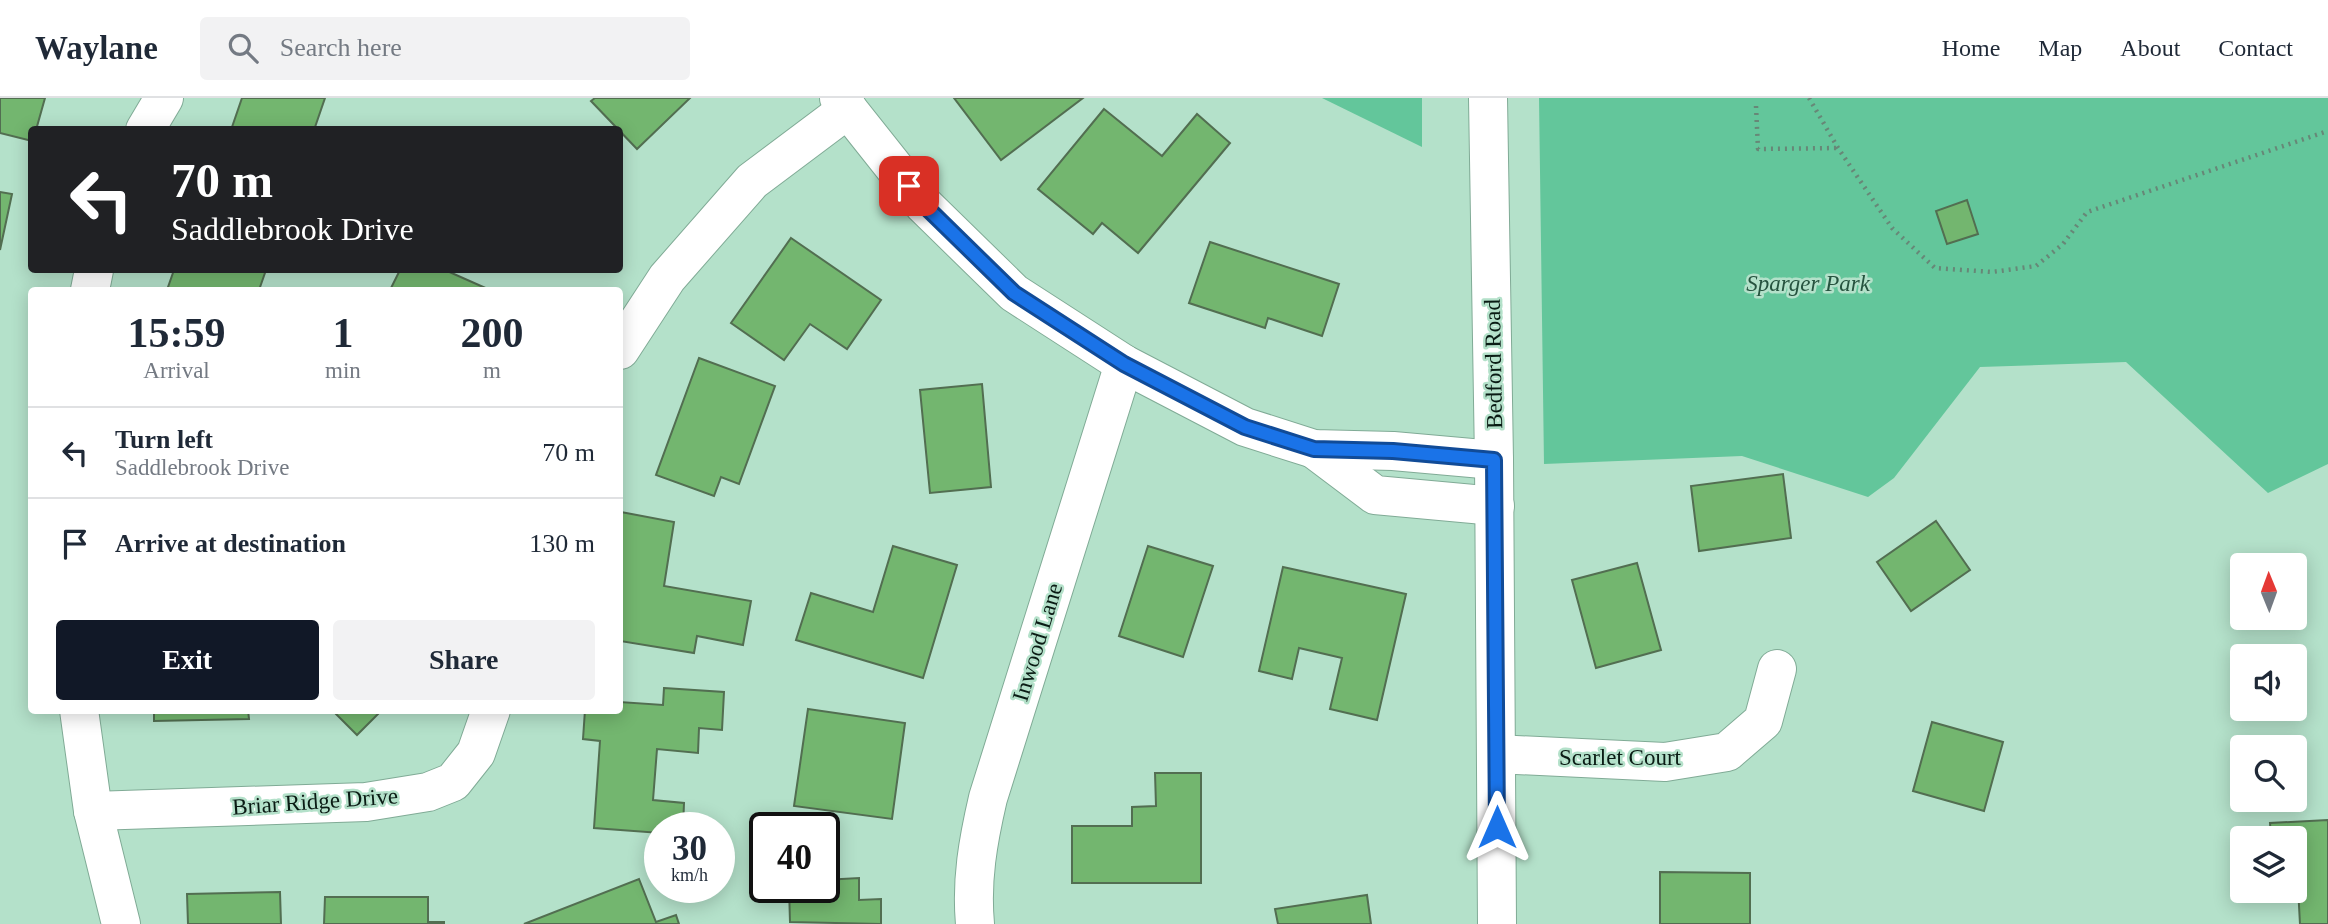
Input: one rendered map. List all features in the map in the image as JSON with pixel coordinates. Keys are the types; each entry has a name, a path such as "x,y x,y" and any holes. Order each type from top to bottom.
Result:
{"street":[{"path":"147,126 164,98"},
{"name":"Bedford Road","path":"1488,98 1495,506 1497,924"},
{"path":"623,345 667,278 752,181 843,104 924,205 1014,293 1124,364 1245,427 1314,449 1393,451 1494,460"},
{"name":"Inwood Lane","path":"975,924 973,894 976,848 988,798 1124,364"},
{"path":"1314,449 1375,495 1495,506"},
{"name":"Scarlet Court","path":"1496,754 1665,762 1727,751 1763,721 1777,669"},
{"path":"80,714 93,811 121,924"},
{"name":"Briar Ridge Drive","path":"93,811 366,802 428,792 453,782 476,753 491,714"}],"path":[{"path":"1809,98 1838,148 1892,228 1935,268 1992,272 2036,266 2063,244 2087,212 2328,131"},
{"path":"1756,106 1758,149 1838,148"}],"green space":[{"path":"1322,98 1422,98 1422,147"},
{"name":"Sparger Park","path":"1539,98 2328,98 2328,464 2268,493 2126,362 1980,367 1894,478 1868,497 1742,456 1544,464"}],"building":[{"path":"0,98 45,98 37,126 28,126 28,140 0,133"},
{"path":"242,98 325,98 315,126 232,126"},
{"path":"595,98 690,98 637,149 623,134 623,126 615,126 591,101"},
{"path":"954,98 1083,98 1001,160"},
{"path":"1104,109 1162,156 1197,114 1230,143 1138,253 1102,223 1093,234 1038,189"},
{"path":"0,192 12,194 0,250"},
{"path":"1967,200 1978,234 1947,244 1936,211"},
{"path":"791,238 881,300 847,349 810,324 784,360 731,323"},
{"path":"1210,242 1339,284 1322,336 1268,318 1265,328 1189,303"},
{"path":"173,273 265,273 260,287 168,287"},
{"path":"398,273 452,273 483,287 392,287"},
{"path":"699,358 775,386 739,484 721,477 714,496 656,475"},
{"path":"982,384 991,487 930,493 920,390"},
{"path":"1783,474 1791,538 1699,551 1691,486"},
{"path":"623,512 674,522 664,586 751,601 743,645 697,636 694,653 623,641"},
{"path":"1936,521 1970,570 1911,611 1877,562"},
{"path":"893,546 957,565 923,678 796,640 811,593 873,612"},
{"path":"1148,546 1213,566 1183,657 1119,636"},
{"path":"1637,563 1661,650 1596,668 1572,580"},
{"path":"1283,567 1406,594 1377,720 1330,709 1342,658 1299,648 1292,679 1259,671"},
{"path":"664,688 724,692 722,730 699,728 698,753 657,749 653,800 684,803 684,812 644,812 644,832 594,828 600,741 583,739 585,714 623,714 623,702 663,705"},
{"path":"808,709 905,723 892,819 794,806"},
{"path":"154,714 248,714 249,719 154,721"},
{"path":"336,714 378,714 357,735"},
{"path":"1932,722 2003,742 1984,811 1913,791"},
{"path":"1155,773 1201,773 1201,883 1072,883 1072,826 1132,826 1132,807 1156,806"},
{"path":"2328,820 2328,924 2300,924 2299,903 2307,903 2307,826 2270,826 2270,823"},
{"path":"1660,872 1750,873 1750,924 1660,924"},
{"path":"859,878 859,900 881,899 881,924 790,922 789,903 840,903 840,879"},
{"path":"639,879 644,892 644,903 648,903 656,922 676,915 679,924 524,924"},
{"path":"280,892 281,924 188,924 187,894"},
{"path":"1367,895 1371,924 1278,924 1275,909"},
{"path":"325,897 428,897 428,922 444,924 324,924"}],"route":[{"path":"909,186 924,205 1014,293 1124,364 1245,427 1314,449 1393,451 1494,460 1497,827"}]}
